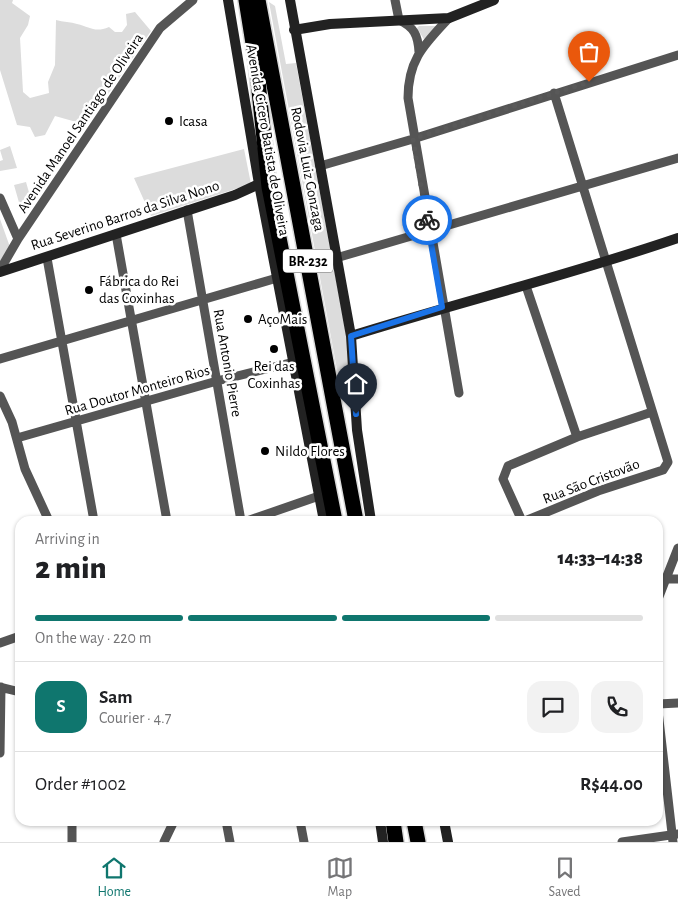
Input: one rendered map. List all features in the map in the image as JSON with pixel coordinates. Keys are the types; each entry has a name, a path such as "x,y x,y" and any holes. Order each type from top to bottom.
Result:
{"highway":[{"name":"BR-232","path":"246,0 256,62 269,187 334,516"},
{"name":"Rodovia Luiz Gonzaga","path":"258,0 355,516"},
{"path":"394,826 396,842"},
{"path":"415,826 418,842"}],"main road":[{"name":"Avenida Cicero Batista de Oliveira","path":"228,0 259,184 323,516"},
{"path":"290,0 351,336 357,430 371,516"},
{"path":"294,30 330,24 449,18 494,0"},
{"name":"Rua Severino Barros da Silva Nono","path":"0,271 47,258 259,184"},
{"path":"351,336 442,307 526,286 608,262 678,238"},
{"path":"381,826 384,842"},
{"path":"445,826 448,842"}],"street":[{"name":"Avenida Manoel Santiago de Oliveira","path":"0,271 18,239 160,28 193,0"},
{"path":"395,0 399,20 411,26 419,42 419,52"},
{"path":"449,18 419,52 410,72 408,84 413,139 442,307 459,392"},
{"path":"320,166 413,139 678,55"},
{"path":"520,516 503,474 508,466 577,437 652,412 608,262 582,186 554,93"},
{"path":"336,258 678,158"},
{"path":"0,198 18,239"},
{"name":"Rua Antonio Pierre","path":"187,210 240,516"},
{"path":"116,234 166,516"},
{"path":"47,258 93,516"},
{"path":"0,359 277,278"},
{"path":"526,286 577,437"},
{"name":"Rua Doutor Monteiro Rios","path":"17,438 218,381 294,362"},
{"path":"0,396 17,438 25,469 47,516"},
{"name":"Rua São Cristovão","path":"538,516 598,491 663,470 668,456 652,412"},
{"path":"261,516 319,496"},
{"path":"663,575 678,548"},
{"path":"663,579 678,579"},
{"path":"0,643 15,638"},
{"path":"0,753 0,687 15,691"},
{"path":"663,704 678,703"},
{"path":"622,842 675,837 663,748"},
{"path":"72,826 72,842"},
{"path":"164,842 172,826"},
{"path":"227,826 230,842"},
{"path":"301,826 304,842"}],"shaded area":[{"path":"0,0 13,0 12,3 30,16 28,25 20,38 23,92 30,98 49,93 48,82 55,65 56,20 75,23 93,29 109,27 115,32 122,32 127,25 126,14 135,12 151,31 87,125 55,116 45,135 35,137 30,127 17,125 0,70"},
{"path":"269,2 275,6 286,64 296,63 356,388 340,386"},
{"path":"419,26 440,26 425,41 417,28"},
{"path":"10,146 17,168 0,171 0,161 3,160 0,150"},
{"path":"244,149 251,184 151,216 134,178"},
{"path":"26,182 32,203 20,206 14,185"},
{"path":"0,219 10,247 0,264"}],"way so far":[{"path":"427,220 413,139 589,82"}],"place":[{"name":"Icasa","path":"169,121"},
{"name":"Fábrica do Rei das Coxinhas","path":"89,290"},
{"name":"AçoMais","path":"248,319"},
{"name":"Rei das Coxinhas","path":"274,349"},
{"name":"Nildo Flores","path":"265,451"}],"route":[{"path":"356,414 351,336 442,307 427,220"}]}
